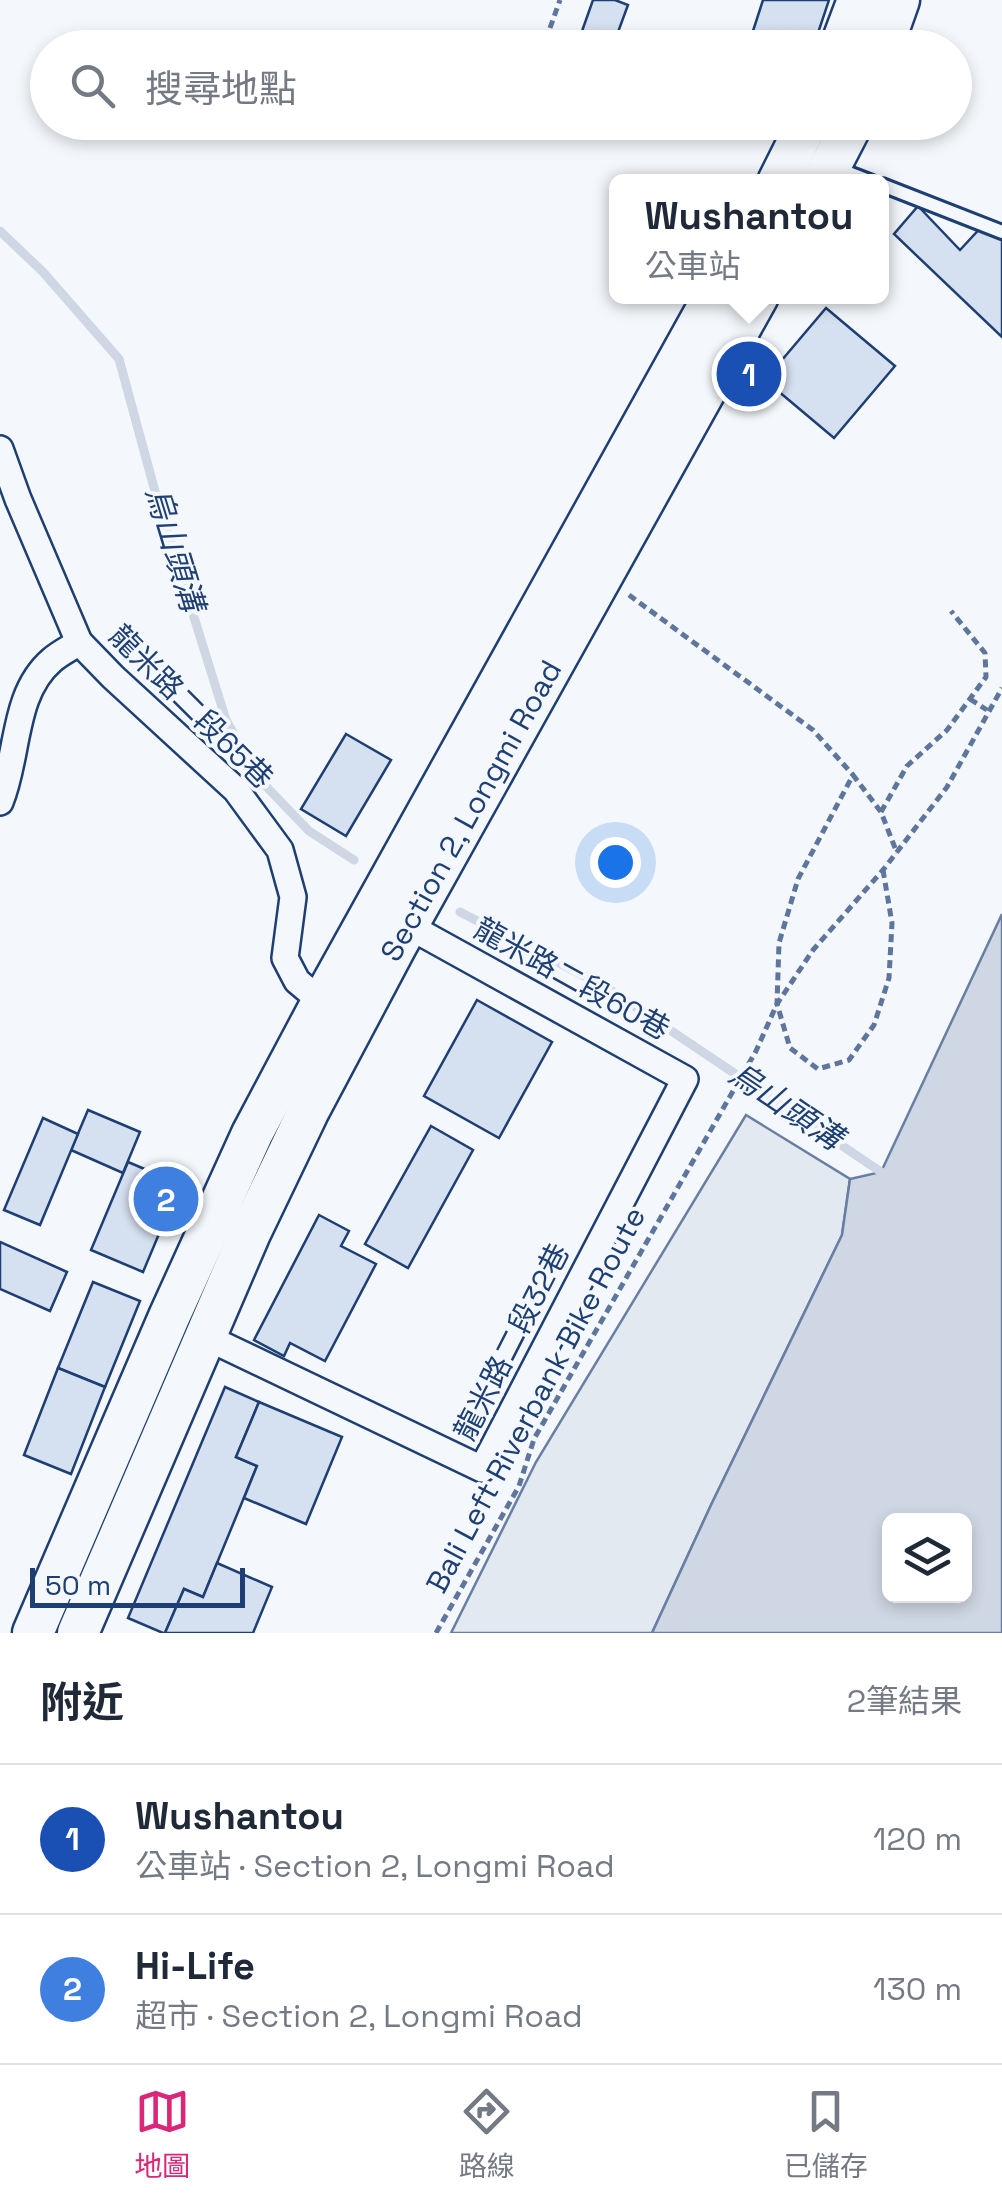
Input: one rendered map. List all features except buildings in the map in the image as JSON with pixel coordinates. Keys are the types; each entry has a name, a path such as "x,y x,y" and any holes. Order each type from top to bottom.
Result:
{"main road":[{"path":"847,30 858,0"},
{"path":"888,30 899,0"},
{"path":"782,174 799,140"},
{"path":"827,174 844,140"},
{"name":"Section 2, Longmi Road","path":"78,1633 391,916 710,304"},
{"name":"Section 2, Longmi Road","path":"34,1633 169,1316 252,1134 322,1002 391,916 603,576 754,304"}],"street":[{"name":"龍米路二段65巷","path":"0,449 80,642 236,790 280,850 293,897 285,958 297,981 322,1002"},
{"path":"0,802 8,784 29,689 50,661 80,642"},
{"name":"龍米路二段60巷","path":"391,916 685,1079"},
{"name":"龍米路二段32巷","path":"206,1337 482,1469 685,1079"}],"lane":[{"path":"889,188 1002,232"}],"path":[{"path":"550,28 560,0"},
{"path":"603,576 812,730 881,812 897,853"},
{"path":"881,812 907,766 947,730 986,677 986,653 951,611"},
{"name":"Bali Left Riverbank Bike Route","path":"436,1633 519,1486 534,1439 756,1052 776,1004 813,950 897,853 947,787 1002,688"},
{"path":"970,699 988,710"},
{"path":"853,775 798,879 779,944 776,1004 790,1048 818,1069 850,1060 874,1025 889,978 892,923 883,870"}],"shaded area":[{"path":"1002,914 1002,1633 652,1633 842,1235 850,1179 881,1172"},
{"path":"746,1115 850,1179 842,1235 652,1633 451,1633 536,1462"}],"waterway":[{"name":"烏山頭溝","path":"0,231 43,272 119,359 156,495 226,720 259,779 309,831 354,860"},
{"name":"烏山頭溝","path":"460,912 606,987 890,1178"}],"place":[{"name":"Wushantou","path":"749,374"},
{"name":"Hi-Life","path":"166,1199"}]}
